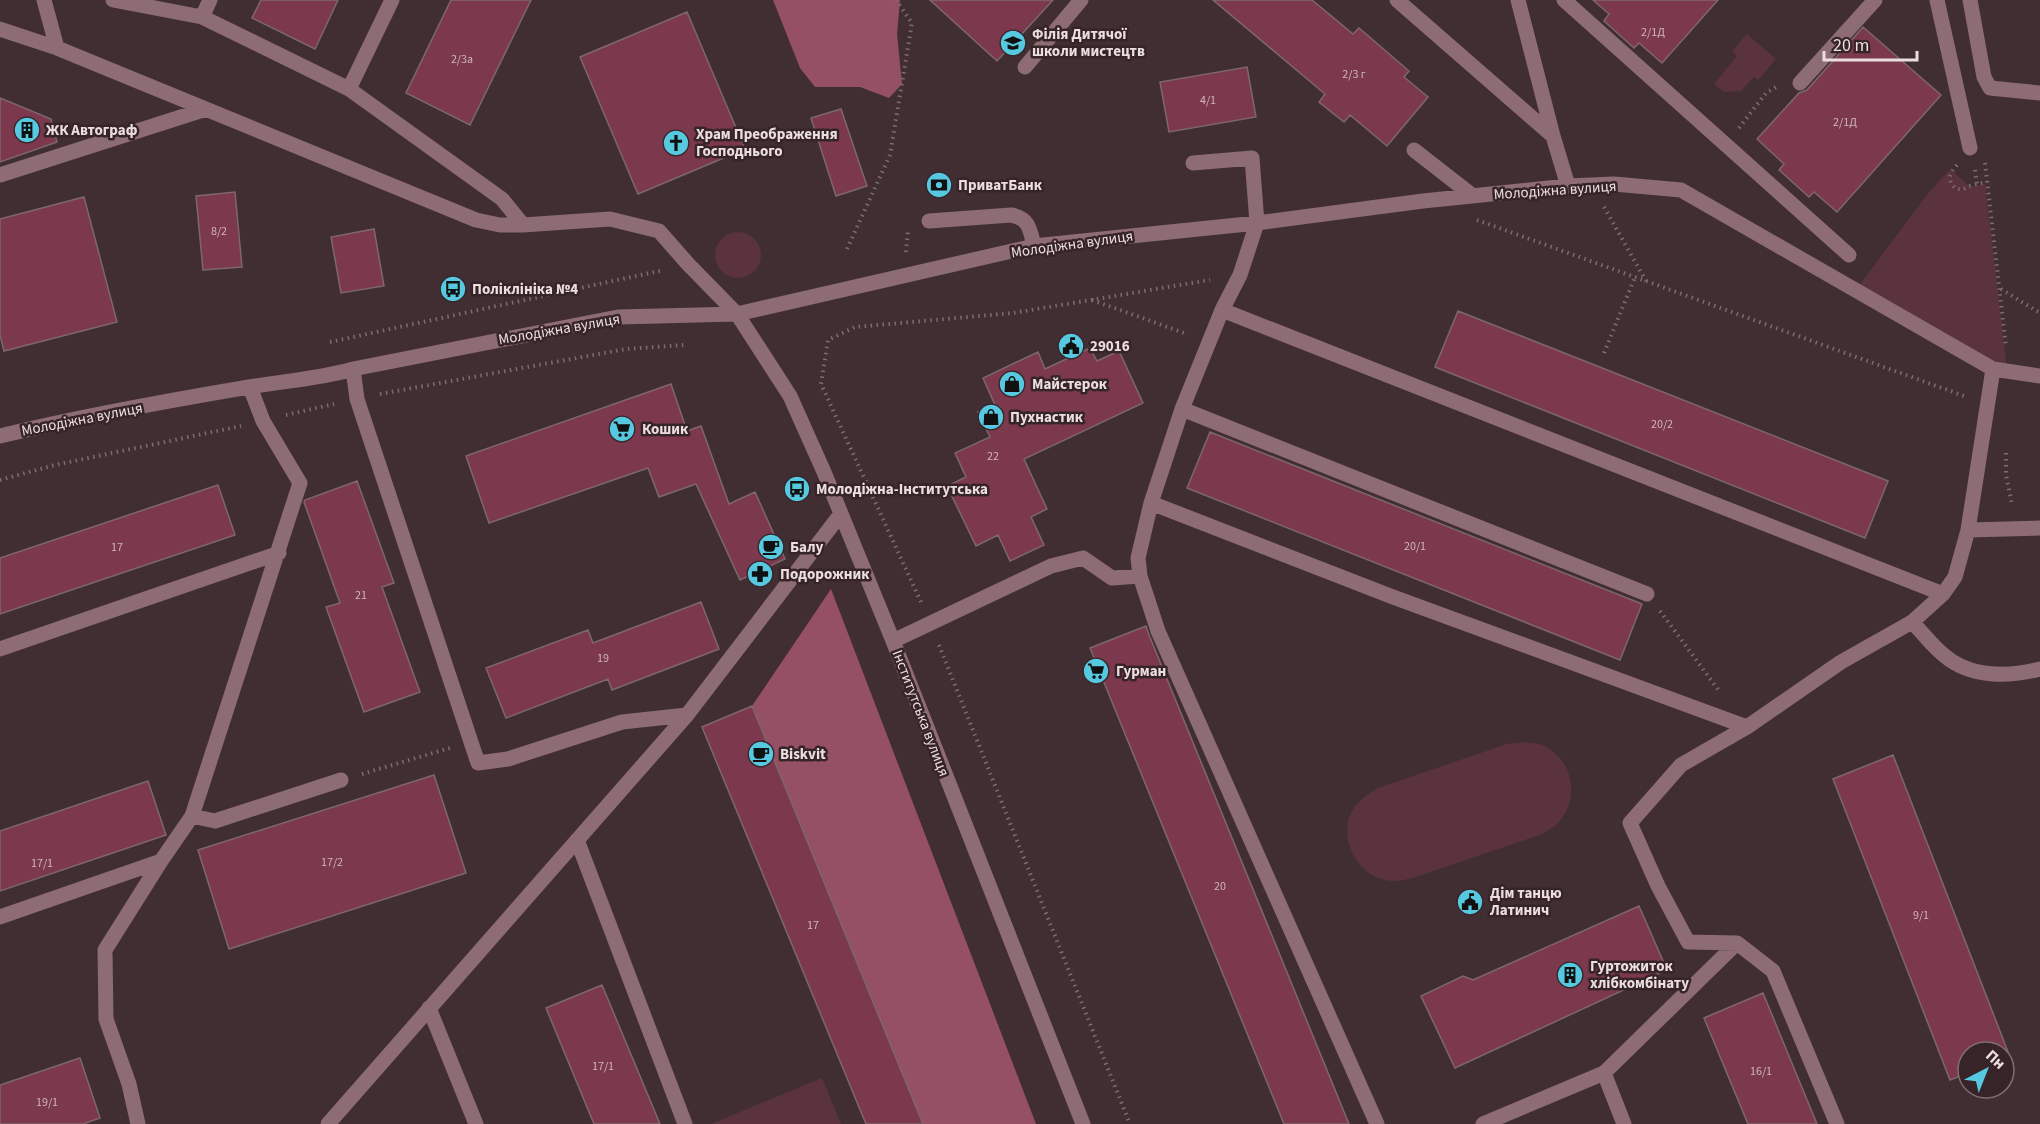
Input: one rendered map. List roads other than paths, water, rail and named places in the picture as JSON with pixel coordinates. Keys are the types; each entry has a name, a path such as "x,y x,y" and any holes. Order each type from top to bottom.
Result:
{"street":[{"path":"44,0 57,48"},
{"path":"113,0 201,17 349,89 502,199 523,225"},
{"path":"201,17 210,0"},
{"path":"349,89 392,0"},
{"path":"1024,67 1081,0"},
{"path":"1397,0 1553,136"},
{"path":"1518,0 1568,186"},
{"path":"1522,21 1526,0"},
{"path":"1564,0 1849,255"},
{"path":"1800,83 1875,0"},
{"path":"1937,0 1970,148"},
{"path":"1970,0 1984,77 1990,88 2040,93"},
{"name":"Інститутська вулиця","path":"0,29 57,48 476,220 500,225 523,225 610,219 659,231 737,314 790,396 893,641 1083,1124"},
{"path":"0,175 206,109"},
{"path":"1414,150 1473,196"},
{"path":"1194,163 1252,158 1257,223 1240,275 1222,310 1182,409 1151,503 1138,558 1140,576 1158,631 1377,1124"},
{"name":"Молодіжна вулиця","path":"0,436 54,423 250,387 335,375 353,369 618,317 737,314 1034,246 1257,223 1473,196 1568,186 1614,184 1681,190 2001,370 2040,376"},
{"path":"929,221 1019,216 1026,220 1034,246"},
{"path":"1222,310 1943,594"},
{"path":"353,369 357,399 478,763 508,759 622,722 687,715"},
{"path":"1837,1124 1773,971 1737,943 1688,942 1658,886 1630,823 1681,765 1747,727 1841,662 1912,622 1943,594 1956,577 1968,530 1988,405 2001,370"},
{"path":"138,1124 129,1084 106,1019 105,951 192,816 300,483 263,421 250,387"},
{"path":"1182,409 1647,594"},
{"path":"1151,503 1393,597 1747,727"},
{"path":"328,1124 687,715 840,515"},
{"path":"1968,530 2040,528"},
{"path":"0,649 279,553"},
{"path":"893,641 1051,566 1083,558 1112,579 1140,576"},
{"path":"1912,622 1945,657 1967,669 1985,674 2020,674 2040,669"},
{"path":"192,816 215,821 341,780"},
{"path":"577,840 685,1124"},
{"path":"0,917 161,861"},
{"path":"1483,1124 1604,1073 1737,943"},
{"path":"429,1008 476,1124"},
{"path":"1604,1073 1624,1124"}],"place":[{"name":"Філія Дитячої школи мистецтв","path":"1013,43"},
{"name":"ЖК Автограф","path":"27,130"},
{"name":"Храм Преображення Господнього","path":"676,143"},
{"name":"ПриватБанк","path":"939,185"},
{"name":"Поліклініка №4","path":"453,289"},
{"name":"29016","path":"1071,346"},
{"name":"Майстерок","path":"1012,384"},
{"name":"Пухнастик","path":"991,417"},
{"name":"Кошик","path":"622,429"},
{"name":"Молодіжна-Інститутська","path":"797,489"},
{"name":"Балу","path":"771,547"},
{"name":"Подорожник","path":"760,574"},
{"name":"Гурман","path":"1096,671"},
{"name":"Biskvit","path":"761,754"},
{"name":"Дім танцю Латинич","path":"1470,902"},
{"name":"Гуртожиток хлібкомбінату","path":"1570,975"}]}
